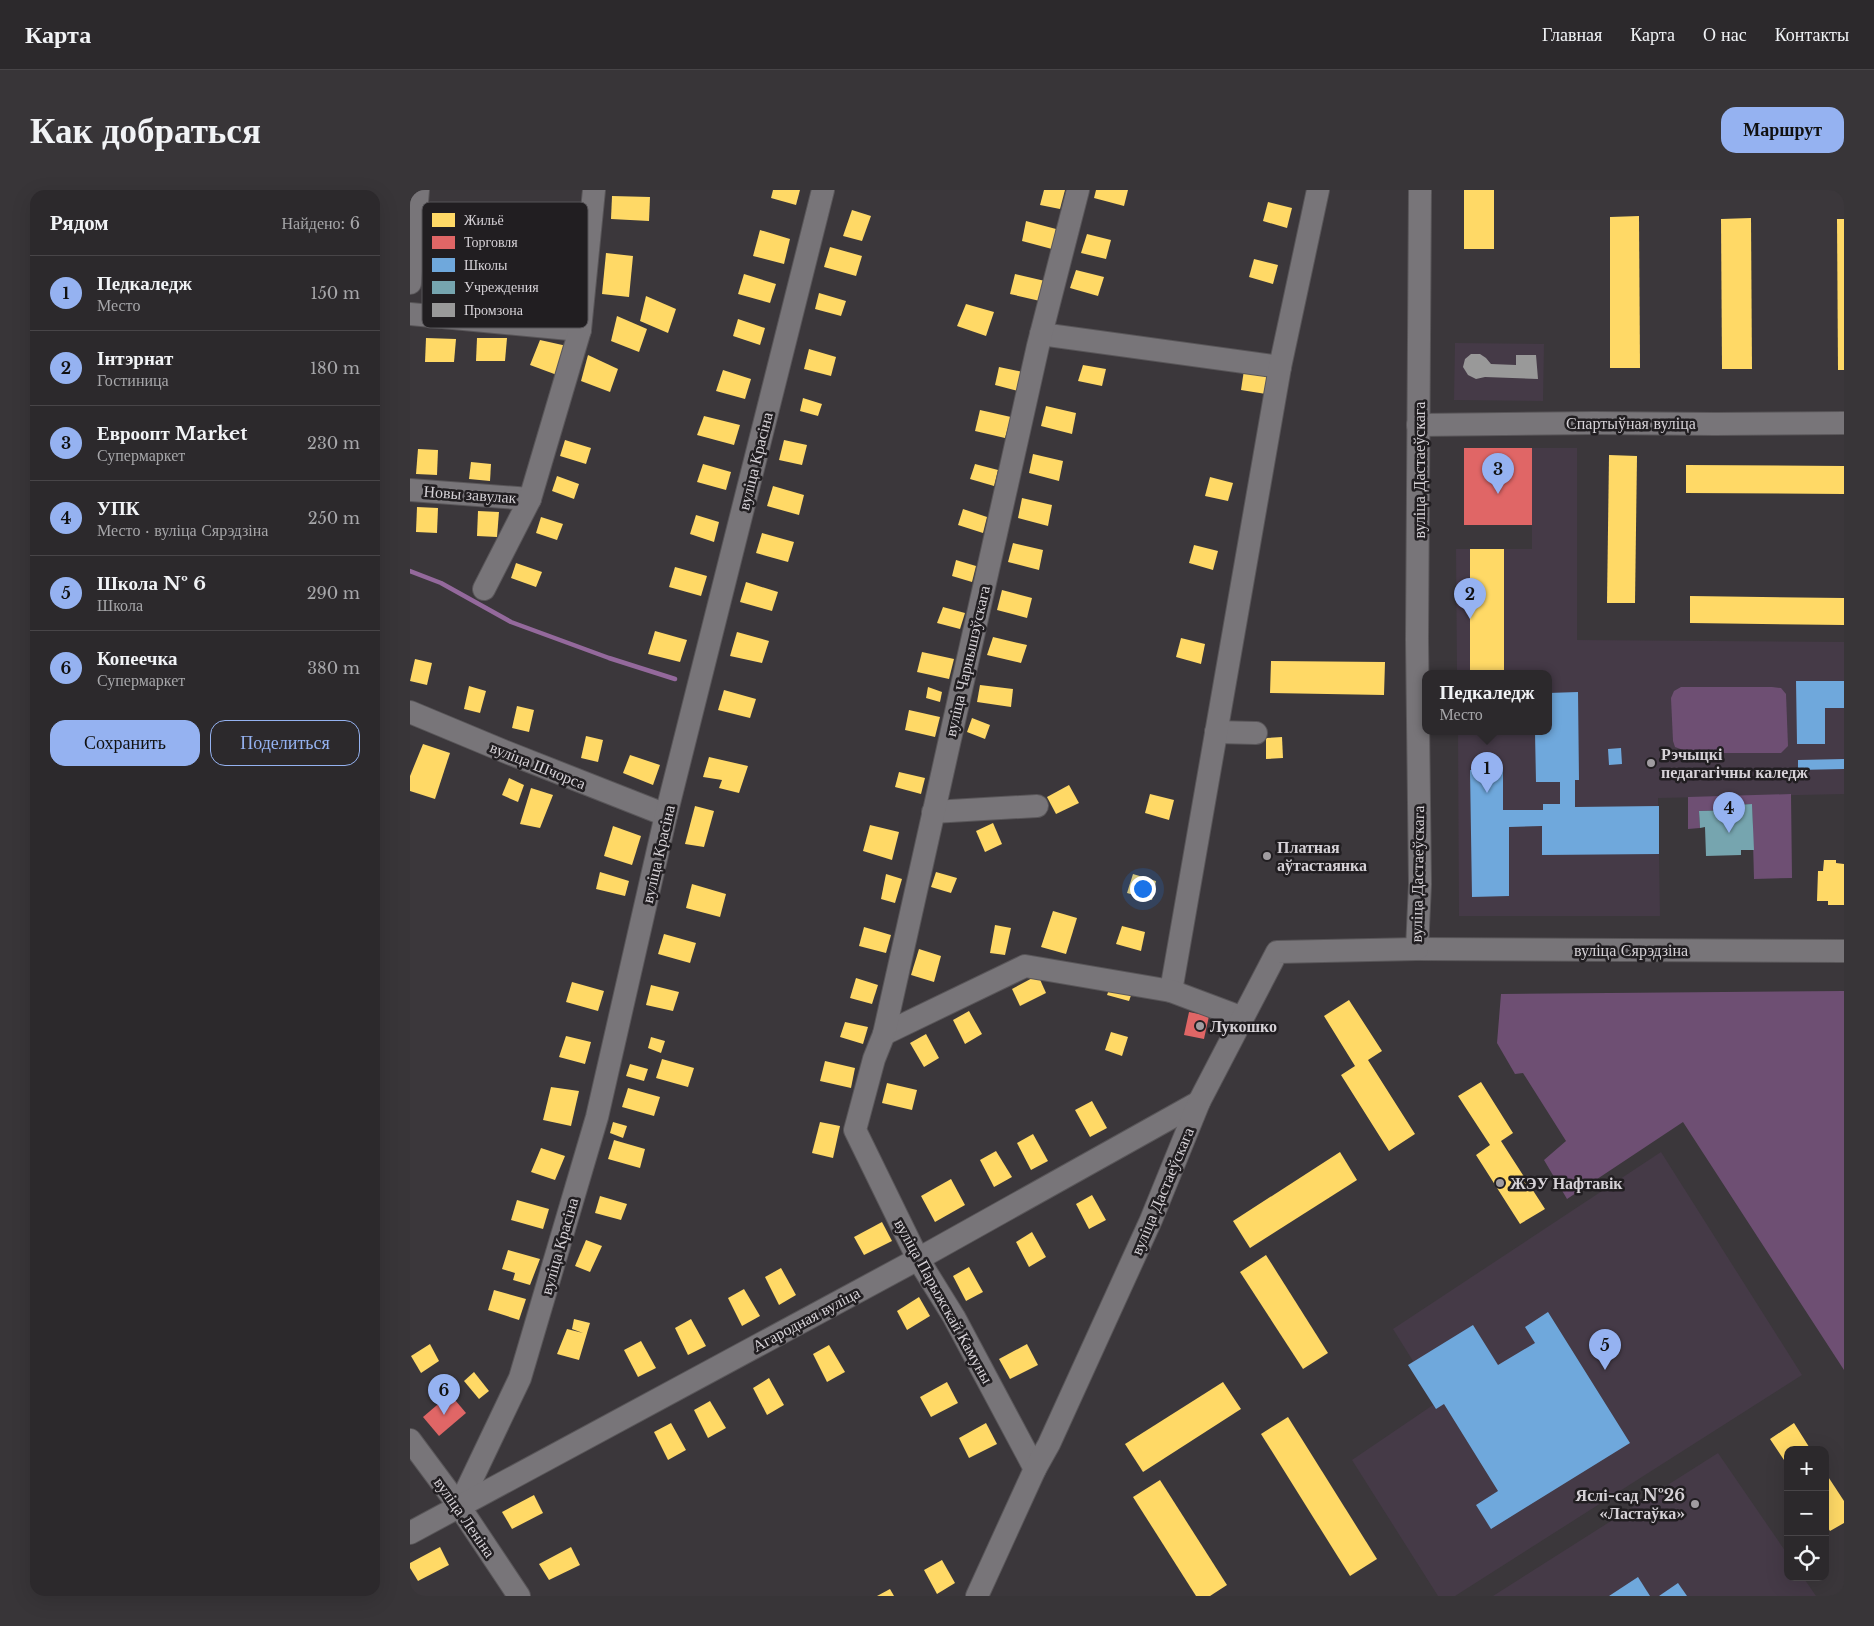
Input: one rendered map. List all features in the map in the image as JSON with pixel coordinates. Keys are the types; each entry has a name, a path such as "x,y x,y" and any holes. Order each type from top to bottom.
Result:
{"street":[{"path":"410,282 418,190"},
{"path":"588,250 594,190"},
{"name":"вуліца Красіна","path":"459,1506 520,1378 597,1117 666,815 823,190"},
{"name":"вуліца Чарнышэўскага","path":"856,1130 874,1059 884,1034 1041,334 1078,190"},
{"path":"1171,991 1280,367 1318,190"},
{"name":"вуліца Дастаеўскага","path":"977,1596 1035,1469 1049,1444 1151,1220 1199,1102 1277,952 1417,949 1420,884 1417,640 1420,190"},
{"path":"484,589 530,499 580,330 559,328"},
{"path":"1041,334 1280,367"},
{"name":"Спартыўная вуліца","path":"1418,425 1594,422 1715,424 1844,423"},
{"name":"Новы завулак","path":"410,490 530,499"},
{"name":"вуліца Шчорса","path":"410,712 666,815"},
{"path":"1216,732 1256,733"},
{"path":"933,812 1037,806"},
{"name":"вуліца Сярэдзіна","path":"1417,949 1844,951"},
{"path":"884,1034 1025,966 1171,991 1243,1018"},
{"name":"Агародная вуліца","path":"410,1533 918,1259 1199,1102"},
{"name":"вуліца Парыжскай Камуны","path":"856,1130 918,1259 954,1317 1035,1469"},
{"name":"вуліца Леніна","path":"410,1440 459,1506 520,1596"}],"shaded area":[{"path":"1455,343 1544,344 1543,401 1454,400"},
{"name":"Рэчыцкі педагагічны каледж","path":"1532,448 1577,448 1577,640 1844,642 1844,794 1658,798 1660,916 1459,916 1458,735 1552,735 1552,670 1457,670 1456,549 1532,549"},
{"path":"1681,687 1781,688 1786,694 1788,746 1781,753 1691,753 1675,747 1673,741 1671,698 1674,691"},
{"path":"1791,794 1792,878 1754,879 1752,804 1735,805 1735,810 1699,811 1700,828 1688,829 1688,797"},
{"path":"1844,991 1844,1370 1683,1122 1567,1199 1544,1160 1566,1141 1523,1073 1515,1074 1497,1043 1501,994"},
{"path":"1661,1152 1802,1375 1455,1596 1438,1596 1352,1460 1433,1405 1408,1365 1413,1361 1393,1329"},
{"name":"Яслі-сад №26 «Ластаўка»","path":"1718,1453 1784,1549 1784,1581 1806,1581 1816,1596 1493,1596"}],"building: Жильё":[{"path":"773,190 800,190 796,205 771,198"},
{"path":"1044,190 1065,190 1060,209 1040,205"},
{"path":"1096,190 1128,190 1124,206 1094,198"},
{"path":"1464,190 1494,190 1494,249 1464,249"},
{"path":"612,196 650,197 649,221 611,219"},
{"path":"1268,202 1292,208 1287,228 1263,221"},
{"path":"852,210 871,216 862,241 843,236"},
{"path":"1639,216 1640,368 1610,368 1610,217"},
{"path":"1751,218 1752,369 1722,369 1721,219"},
{"path":"1837,219 1844,219 1844,370 1838,370"},
{"path":"1026,221 1056,229 1052,249 1022,241"},
{"path":"760,230 790,239 784,264 753,256"},
{"path":"1087,234 1111,240 1106,259 1081,253"},
{"path":"830,247 862,256 856,276 824,267"},
{"path":"606,253 633,256 629,297 602,294"},
{"path":"1254,259 1278,265 1273,284 1249,277"},
{"path":"1076,270 1104,277 1098,296 1070,288"},
{"path":"744,274 776,284 770,303 738,294"},
{"path":"1015,274 1045,281 1040,301 1010,294"},
{"path":"819,293 846,301 841,316 815,309"},
{"path":"646,296 676,309 668,333 640,321"},
{"path":"966,304 994,312 986,336 957,326"},
{"path":"617,316 647,329 639,352 611,341"},
{"path":"738,319 765,328 760,345 733,336"},
{"path":"426,338 456,339 454,362 425,362"},
{"path":"477,338 507,338 505,361 476,361"},
{"path":"540,340 567,346 557,375 530,365"},
{"path":"809,349 836,357 831,376 804,369"},
{"path":"588,355 618,369 610,392 581,381"},
{"path":"1083,365 1106,369 1102,386 1078,381"},
{"path":"999,367 1023,372 1018,391 995,385"},
{"path":"723,370 751,379 745,399 716,391"},
{"path":"1244,370 1269,374 1266,394 1241,390"},
{"path":"803,398 822,404 818,416 800,411"},
{"path":"1046,406 1076,413 1072,434 1041,426"},
{"path":"980,410 1011,417 1005,438 975,431"},
{"path":"704,416 740,425 734,445 697,435"},
{"path":"565,440 591,448 586,464 560,456"},
{"path":"784,440 807,445 802,465 779,460"},
{"path":"418,449 438,450 437,475 416,474"},
{"path":"1033,454 1063,461 1059,481 1029,473"},
{"path":"1609,455 1637,456 1635,603 1607,603"},
{"path":"471,462 491,464 490,481 469,479"},
{"path":"703,464 731,472 726,490 697,482"},
{"path":"975,464 998,470 994,486 970,479"},
{"path":"1686,465 1844,466 1844,494 1686,493"},
{"path":"557,476 579,484 574,499 552,491"},
{"path":"1210,477 1233,483 1228,501 1205,496"},
{"path":"773,486 804,495 799,515 767,506"},
{"path":"1022,498 1052,505 1048,526 1018,518"},
{"path":"417,507 438,508 437,533 416,532"},
{"path":"963,509 987,517 983,533 958,525"},
{"path":"478,511 499,512 497,537 477,536"},
{"path":"696,515 719,522 714,542 690,534"},
{"path":"541,517 563,524 557,540 536,533"},
{"path":"762,533 794,542 788,562 756,553"},
{"path":"1013,543 1043,550 1039,570 1008,562"},
{"path":"1194,545 1218,551 1213,570 1189,563"},
{"path":"1470,549 1504,549 1504,670 1470,670"},
{"path":"956,560 976,566 972,582 952,576"},
{"path":"516,563 542,572 536,587 511,578"},
{"path":"675,567 707,576 701,596 669,587"},
{"path":"746,582 778,592 772,611 740,602"},
{"path":"1002,590 1032,598 1027,618 997,610"},
{"path":"1690,596 1844,598 1844,625 1690,623"},
{"path":"943,607 965,613 960,629 937,623"},
{"path":"655,631 687,640 680,662 648,654"},
{"path":"737,632 769,641 762,663 730,656"},
{"path":"993,637 1027,645 1021,663 987,655"},
{"path":"1181,638 1205,644 1201,664 1176,657"},
{"path":"922,652 954,659 949,679 917,672"},
{"path":"415,659 432,663 427,685 410,681"},
{"path":"1271,661 1385,662 1384,695 1270,693"},
{"path":"980,685 1013,689 1011,707 977,702"},
{"path":"469,686 486,691 480,713 464,709"},
{"path":"928,687 942,692 940,702 926,698"},
{"path":"724,690 756,699 750,718 718,710"},
{"path":"517,706 534,710 529,732 512,728"},
{"path":"909,710 940,717 935,737 905,730"},
{"path":"972,718 990,725 985,739 967,732"},
{"path":"586,736 603,740 598,762 581,758"},
{"path":"1282,737 1283,758 1266,759 1266,738"},
{"path":"423,744 450,753 435,799 410,791 410,776"},
{"path":"630,755 660,765 653,785 623,773"},
{"path":"709,757 748,766 739,793 719,788 722,780 703,777"},
{"path":"899,772 925,778 921,794 895,787"},
{"path":"509,778 524,785 518,802 502,795"},
{"path":"1069,785 1079,803 1056,814 1047,797"},
{"path":"531,788 553,795 540,828 520,824"},
{"path":"1150,794 1174,800 1169,820 1145,813"},
{"path":"695,806 714,811 704,847 685,844"},
{"path":"993,823 1002,844 985,852 976,831"},
{"path":"870,825 899,832 892,860 863,851"},
{"path":"613,826 641,836 632,865 604,856"},
{"path":"1824,860 1836,860 1836,863 1844,864 1844,905 1828,905 1828,901 1817,901 1818,871 1823,871"},
{"path":"600,872 629,881 625,896 596,889"},
{"path":"936,872 957,878 951,893 931,887"},
{"path":"886,874 902,879 895,903 881,899"},
{"path":"1133,874 1156,881 1152,900 1127,893"},
{"path":"692,884 726,894 720,917 686,908"},
{"path":"1053,911 1077,918 1066,954 1041,947"},
{"path":"995,925 1011,928 1005,955 990,953"},
{"path":"1122,926 1145,932 1141,951 1116,944"},
{"path":"864,927 891,935 886,953 859,946"},
{"path":"664,934 696,943 690,963 658,954"},
{"path":"919,949 941,956 934,982 911,975"},
{"path":"1038,975 1046,993 1020,1006 1012,989"},
{"path":"856,978 878,985 872,1004 850,998"},
{"path":"572,982 604,991 598,1011 566,1002"},
{"path":"1111,984 1133,990 1129,1001 1107,995"},
{"path":"651,985 679,992 673,1011 646,1005"},
{"path":"1349,1000 1382,1051 1368,1060 1415,1134 1389,1151 1341,1075 1355,1066 1324,1016"},
{"path":"969,1011 982,1034 965,1044 953,1020"},
{"path":"845,1022 868,1027 863,1044 840,1037"},
{"path":"1111,1032 1128,1037 1122,1056 1105,1050"},
{"path":"926,1034 939,1058 924,1067 910,1043"},
{"path":"566,1036 591,1042 585,1064 559,1057"},
{"path":"651,1037 665,1041 661,1053 648,1048"},
{"path":"662,1059 694,1068 688,1087 656,1078"},
{"path":"825,1061 855,1068 851,1088 820,1081"},
{"path":"630,1064 648,1069 644,1081 626,1076"},
{"path":"1481,1082 1513,1133 1501,1141 1545,1209 1520,1224 1476,1155 1490,1145 1458,1096"},
{"path":"887,1083 917,1090 912,1110 882,1103"},
{"path":"551,1087 579,1091 571,1126 543,1120"},
{"path":"628,1088 660,1097 654,1116 622,1107"},
{"path":"1092,1101 1107,1128 1090,1137 1075,1110"},
{"path":"613,1122 627,1126 623,1138 610,1133"},
{"path":"820,1122 840,1126 833,1158 812,1153"},
{"path":"1033,1134 1048,1161 1031,1170 1017,1143"},
{"path":"614,1140 645,1149 640,1168 608,1159"},
{"path":"541,1148 565,1156 555,1180 531,1172"},
{"path":"996,1151 1012,1177 994,1187 980,1160"},
{"path":"1340,1152 1357,1180 1250,1248 1233,1221"},
{"path":"951,1179 965,1205 935,1222 921,1196"},
{"path":"1092,1195 1106,1220 1089,1229 1076,1204"},
{"path":"600,1196 627,1204 621,1220 595,1213"},
{"path":"517,1200 549,1209 543,1229 511,1220"},
{"path":"882,1222 892,1241 864,1255 854,1237"},
{"path":"1032,1232 1046,1257 1029,1267 1016,1242"},
{"path":"586,1240 602,1246 590,1272 575,1266"},
{"path":"508,1250 540,1259 530,1285 513,1280 515,1273 502,1269"},
{"path":"1266,1255 1328,1353 1303,1369 1240,1272"},
{"path":"969,1267 983,1292 966,1301 953,1276"},
{"path":"781,1268 796,1295 779,1305 765,1277"},
{"path":"744,1289 760,1316 742,1326 728,1298"},
{"path":"494,1290 526,1299 519,1320 488,1310"},
{"path":"919,1297 930,1316 907,1330 897,1311"},
{"path":"574,1319 590,1323 579,1360 557,1354 567,1329 583,1333 572,1329"},
{"path":"691,1319 706,1346 688,1355 675,1328"},
{"path":"641,1341 656,1368 638,1377 624,1350"},
{"path":"430,1344 439,1361 421,1373 411,1356"},
{"path":"1027,1344 1038,1365 1010,1379 999,1359"},
{"path":"829,1345 845,1372 827,1382 813,1354"},
{"path":"474,1372 489,1391 479,1399 464,1381"},
{"path":"769,1378 784,1405 767,1415 753,1388"},
{"path":"947,1382 958,1403 931,1417 920,1397"},
{"path":"1223,1382 1241,1409 1143,1472 1125,1444"},
{"path":"710,1401 726,1428 708,1438 694,1410"},
{"path":"1288,1417 1377,1559 1350,1576 1261,1434"},
{"path":"671,1423 686,1450 668,1460 654,1432"},
{"path":"986,1423 997,1444 969,1458 959,1438"},
{"path":"1794,1423 1808,1446 1784,1446 1784,1460 1770,1439"},
{"path":"1829,1478 1844,1501 1844,1523 1830,1531"},
{"path":"1160,1480 1227,1585 1210,1596 1196,1596 1133,1497"},
{"path":"534,1495 543,1513 512,1529 502,1512"},
{"path":"440,1547 449,1565 418,1581 410,1568 410,1563"},
{"path":"571,1547 580,1565 549,1580 539,1564"},
{"path":"942,1560 955,1583 937,1594 924,1570"},
{"path":"890,1589 894,1596 877,1596"}],"building: Торговля":[{"path":"1464,448 1532,448 1532,525 1464,525"},
{"path":"1189,1012 1209,1016 1204,1039 1184,1035"},
{"path":"450,1394 466,1413 439,1436 423,1417"}],"building: Школы":[{"path":"1796,681 1844,681 1844,708 1825,708 1825,744 1797,744"},
{"path":"1578,692 1579,780 1575,780 1575,807 1659,806 1659,854 1542,855 1542,826 1509,827 1509,896 1472,897 1470,770 1503,769 1503,810 1543,810 1543,804 1560,804 1560,782 1536,782 1535,735 1552,735 1552,693"},
{"path":"1621,748 1622,764 1609,765 1608,749"},
{"path":"1844,759 1844,769 1798,770 1798,760"},
{"path":"1548,1312 1630,1443 1491,1529 1476,1505 1498,1491 1444,1404 1436,1409 1408,1365 1473,1325 1498,1365 1535,1343 1525,1327"},
{"path":"1638,1577 1650,1596 1609,1596"},
{"path":"1678,1583 1687,1596 1659,1596"}],"building: Учреждения":[{"path":"1752,804 1754,850 1741,850 1741,855 1706,856 1705,827 1700,828 1699,811 1735,810 1734,805"}],"building: Промзона":[{"path":"1471,354 1480,354 1491,364 1516,365 1516,355 1536,355 1538,379 1485,377 1476,379 1468,375 1463,367 1465,359"}],"waterway":[{"path":"410,571 441,583 511,622 609,658 675,679"}],"place":[{"name":"Евроопт Market","path":"1498,494"},
{"name":"Інтэрнат","path":"1470,619"},
{"name":"Рэчыцкі педагагічны каледж","path":"1651,763"},
{"name":"Педкаледж","path":"1487,793"},
{"name":"УПК","path":"1729,833"},
{"name":"Платная аўтастаянка","path":"1267,856"},
{"name":"Лукошко","path":"1200,1026"},
{"name":"ЖЭУ Нафтавік","path":"1500,1183"},
{"name":"Школа № 6","path":"1605,1370"},
{"name":"Копеечка","path":"444,1415"},
{"name":"Яслі-сад №26 «Ластаўка»","path":"1695,1504"}]}
